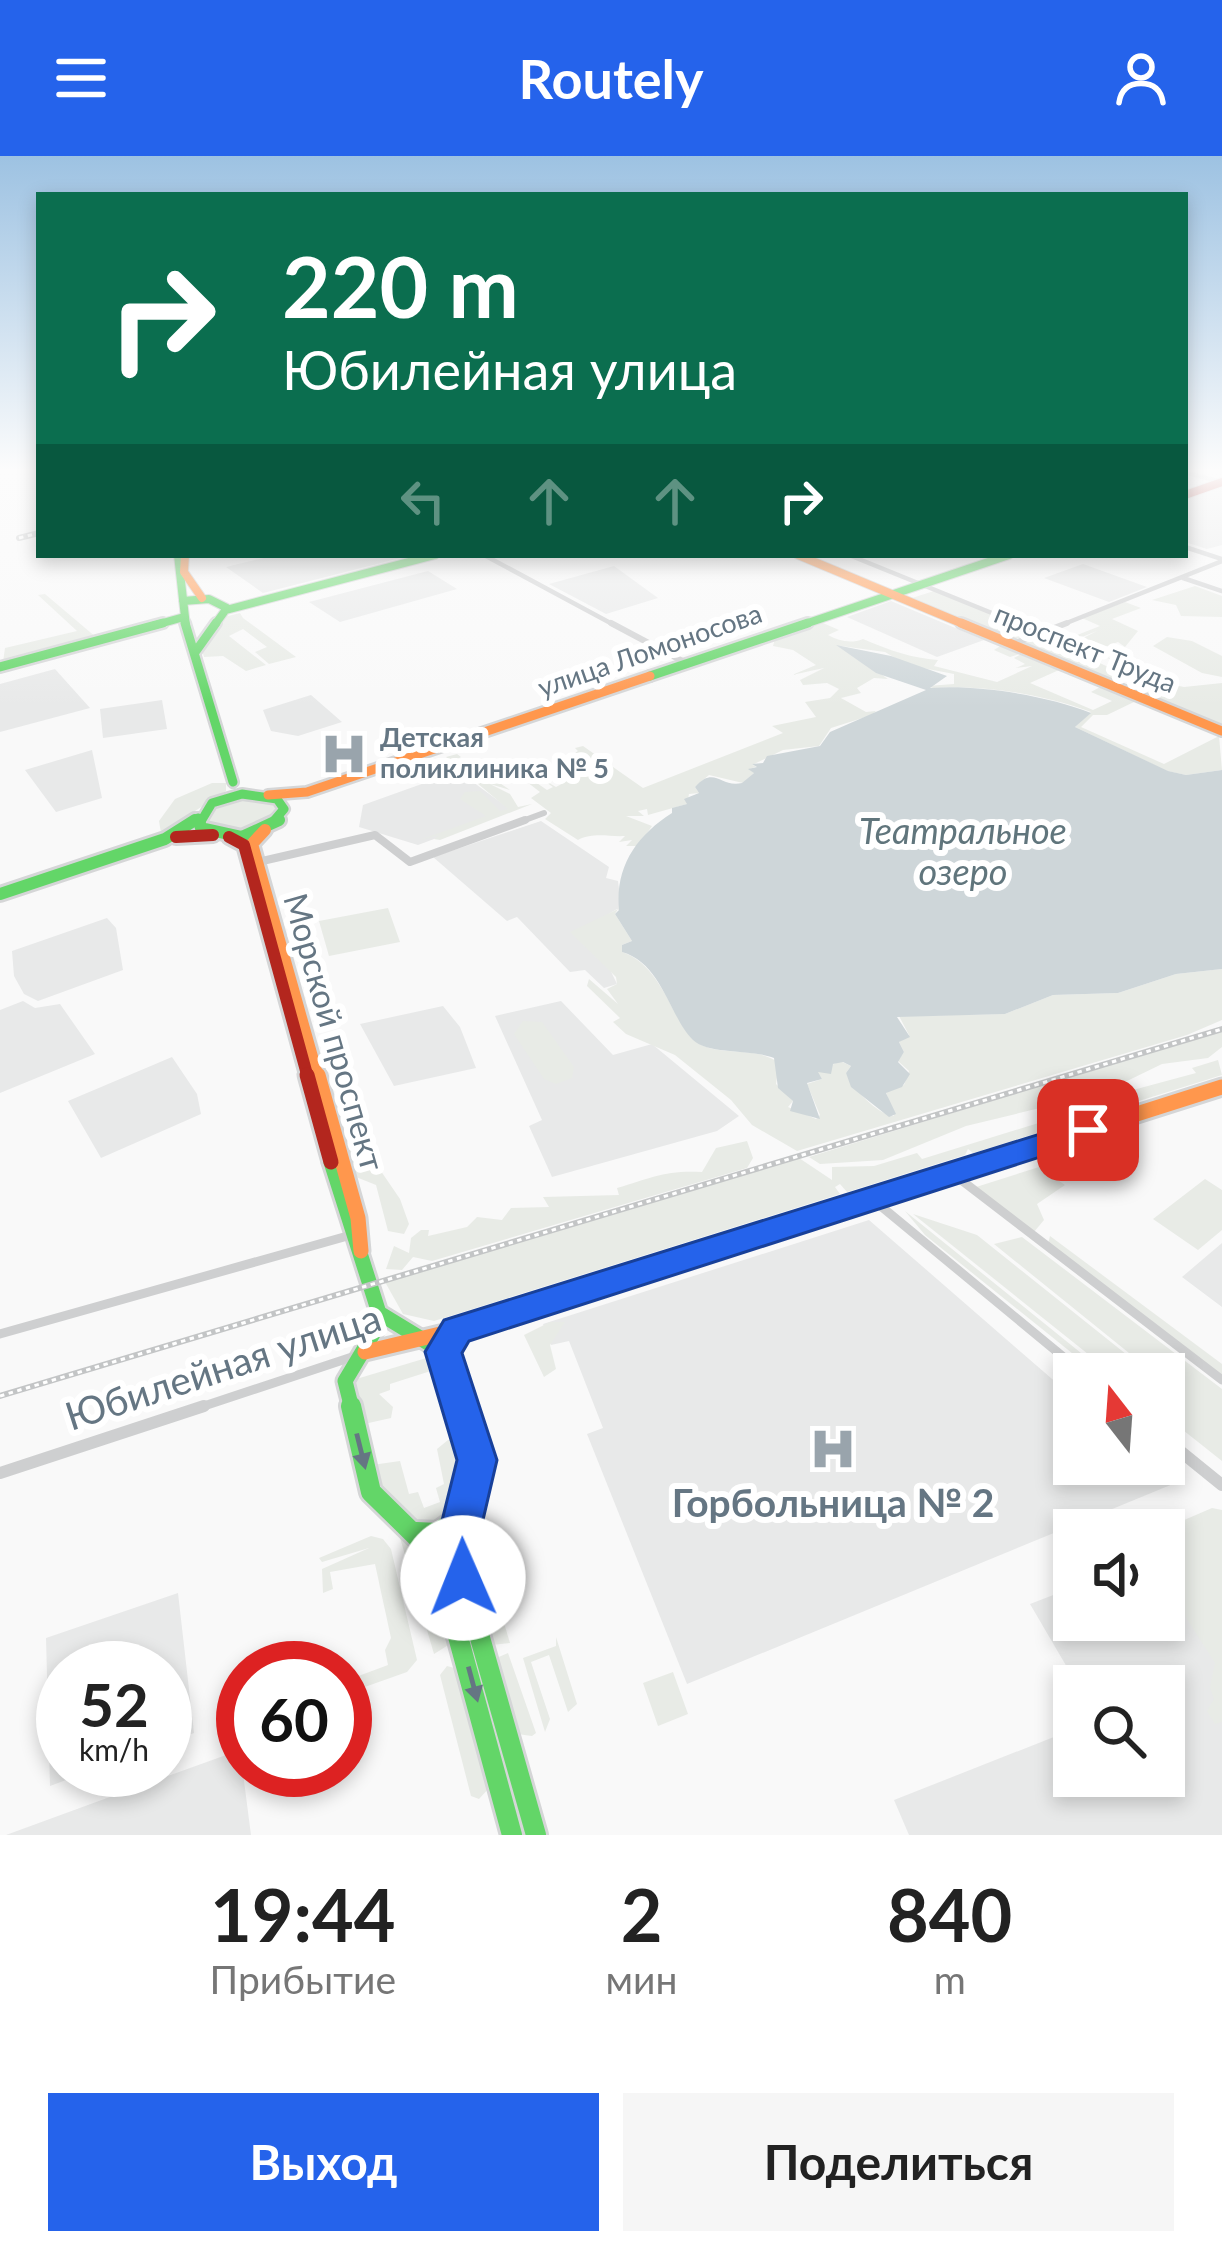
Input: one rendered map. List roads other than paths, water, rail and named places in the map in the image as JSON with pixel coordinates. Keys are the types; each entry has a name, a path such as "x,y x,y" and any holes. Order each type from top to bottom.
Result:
{"main road":[{"path":"181,558 175,573 186,625 233,782 280,802 283,815"},
{"path":"182,558 184,572 202,598"},
{"path":"183,601 202,598 225,607 423,558"},
{"name":"проспект Труда","path":"805,558 1222,731"},
{"name":"улица Ломоносова","path":"307,792 1000,558"},
{"path":"196,651 225,607"},
{"path":"1,666 169,624 206,632"},
{"path":"0,895 165,838 198,818 233,782"},
{"path":"220,799 307,792"},
{"path":"165,838 265,830 307,792"},
{"name":"Морской проспект","path":"198,818 201,828 244,845 253,863 379,1312"},
{"name":"Морской проспект","path":"253,863 253,840 265,830"},
{"name":"Юбилейная улица","path":"360,1354 457,1330 1222,1087"},
{"path":"512,1835 444,1585 414,1532 388,1514 371,1492 345,1382 379,1312 392,1325 443,1352 477,1460 458,1540 463,1578 536,1835"},
{"path":"443,1352 457,1330"},
{"path":"414,1532 438,1533 463,1514"},
{"path":"444,1585 463,1578"}],"street":[{"path":"1192,550 1222,560"},
{"path":"490,558 688,664"},
{"path":"856,558 1041,633"},
{"path":"1013,644 1222,560"},
{"path":"1182,578 1222,591"},
{"path":"253,863 375,835 410,862 544,813"},
{"path":"952,1173 1222,1380"},
{"path":"871,1198 1059,1353"},
{"path":"0,1334 357,1234"},
{"name":"Юбилейная улица","path":"0,1473 360,1354"},
{"path":"310,1372 330,1372 345,1382"},
{"path":"1185,1455 1222,1485"}],"water":[{"name":"Театральное озеро","path":"836,645 891,656 947,676 930,688 1013,693 1091,713 1075,727 1168,771 1186,775 1222,770 1222,969 1176,974 1118,993 1053,995 1005,1014 897,1017 910,1037 899,1042 904,1052 898,1062 910,1074 902,1087 886,1093 896,1114 889,1117 851,1087 846,1073 851,1066 843,1062 833,1064 831,1074 818,1072 822,1079 807,1083 820,1119 790,1111 793,1101 778,1088 774,1058 709,1048 693,1040 647,967 622,952 622,945 632,941 615,914 625,866 638,842 672,808 687,804 684,799 699,793 695,787 702,781 713,777 742,783 754,773 748,769 757,767 752,764 763,763 767,756 820,746 830,732 926,690 876,673"}],"railway":[{"path":"0,1396 1222,1029"}],"place":[{"name":"Детская поликлиника № 5","path":"344,754"},
{"name":"Горбольница № 2","path":"833,1449"}]}
